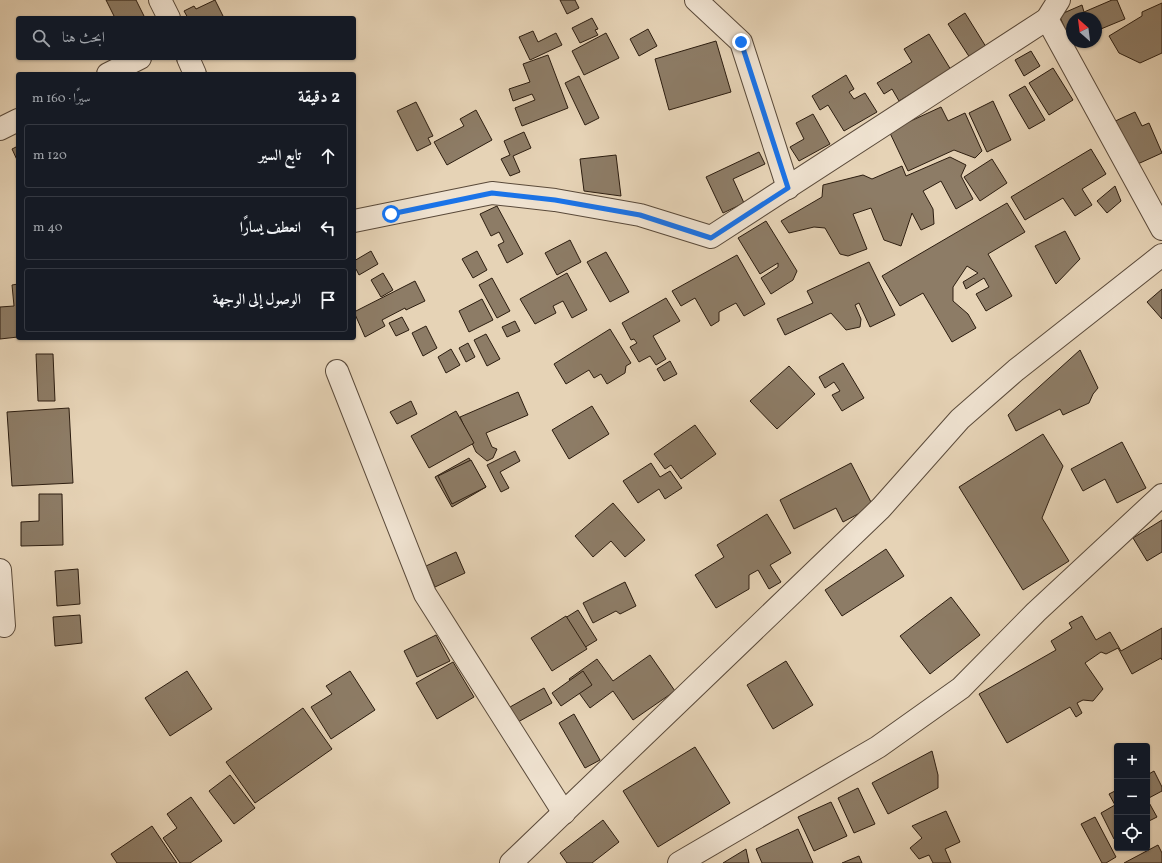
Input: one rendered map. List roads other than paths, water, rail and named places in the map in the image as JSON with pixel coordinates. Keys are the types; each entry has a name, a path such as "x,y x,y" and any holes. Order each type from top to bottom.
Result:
{"street":[{"path":"160,0 168,16"},
{"path":"696,0 741,42 788,188"},
{"path":"356,221 492,193 555,200 640,215 711,238 1047,19 1059,0"},
{"path":"1047,19 1162,229"},
{"path":"112,72 136,60"},
{"path":"189,60 194,72"},
{"path":"0,130 16,121"},
{"path":"511,863 881,508 960,419 1016,370 1162,255"},
{"path":"337,372 425,594 564,813"},
{"path":"679,863 878,747 961,688 1036,612 1162,495"},
{"path":"0,570 4,626"}]}
